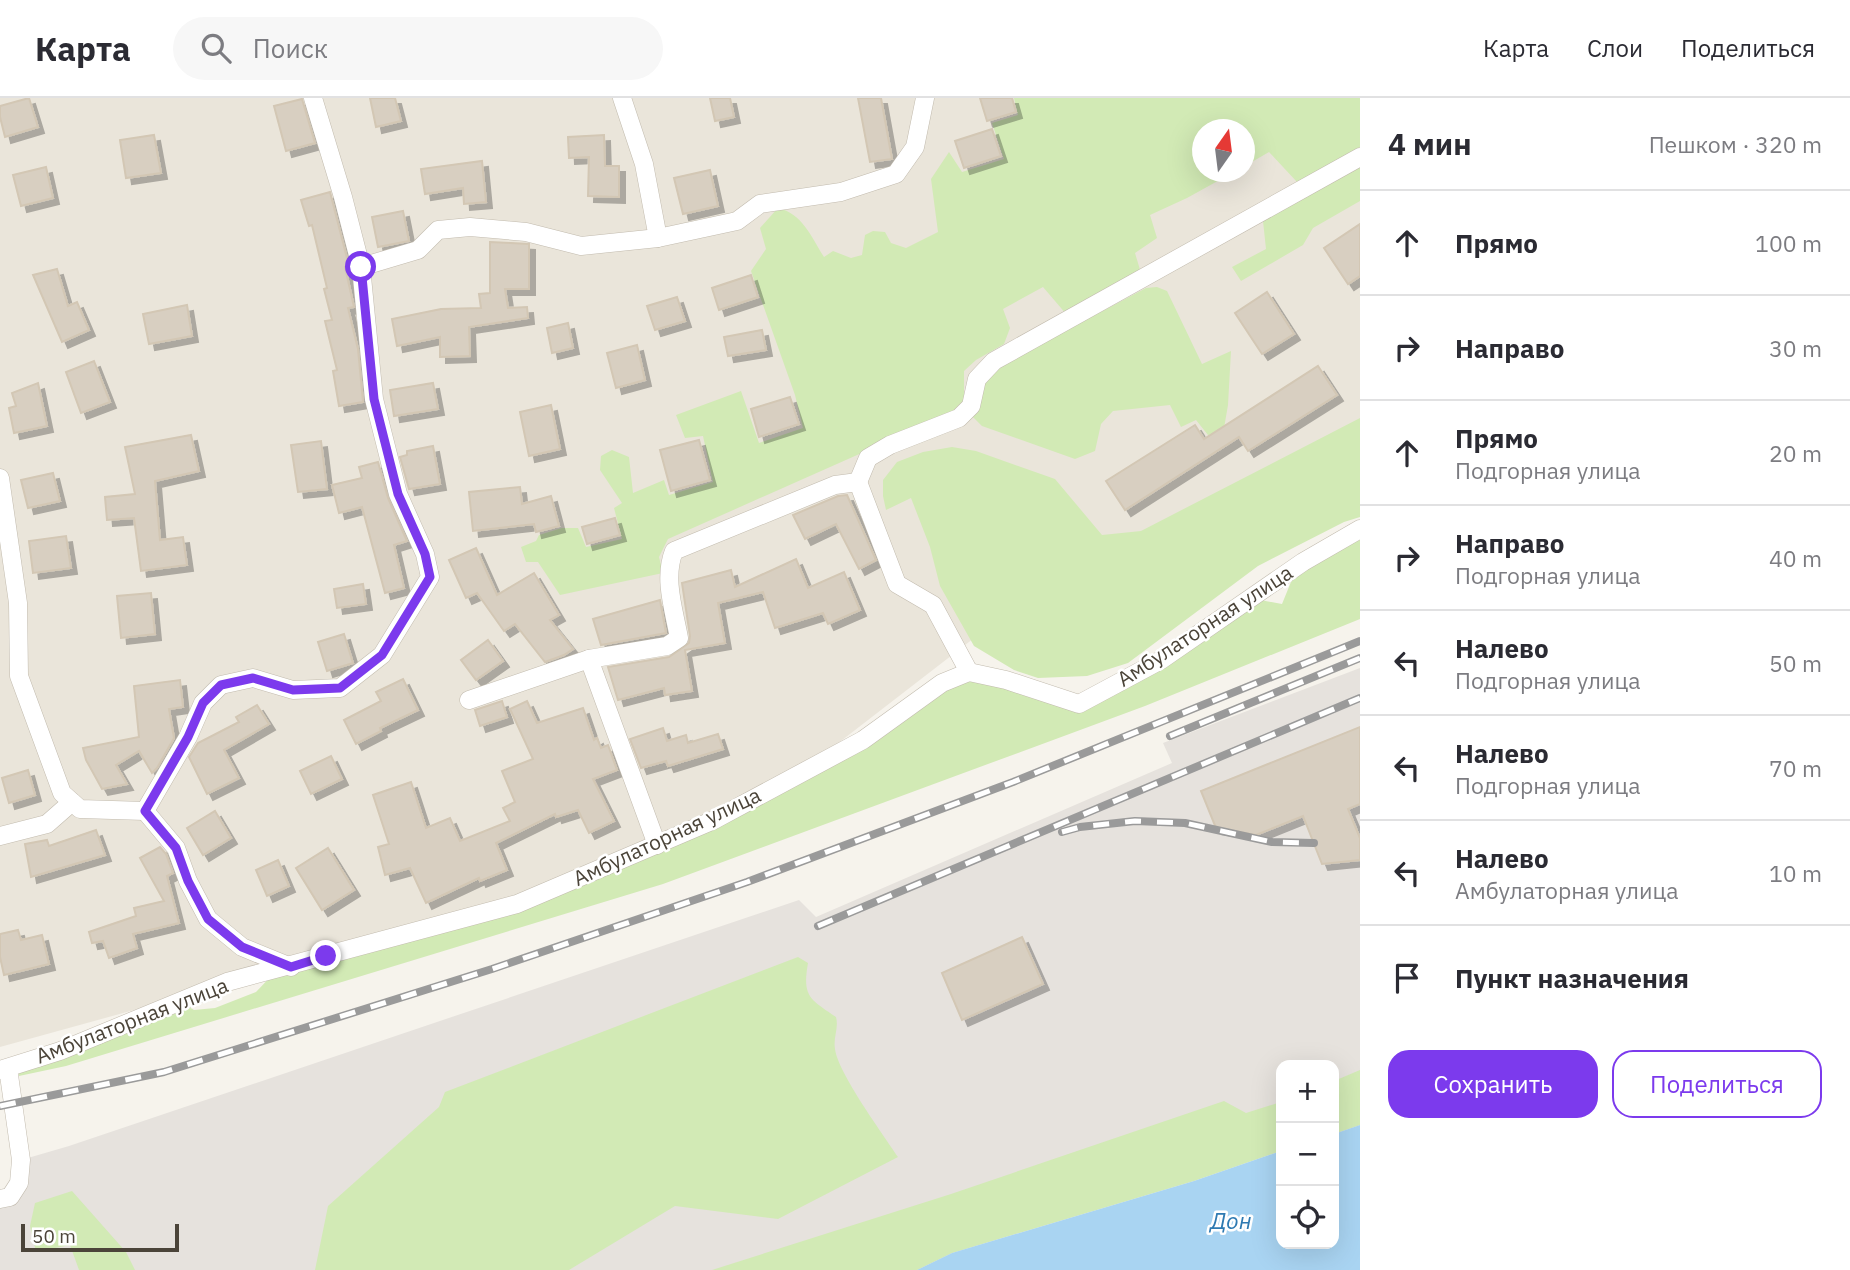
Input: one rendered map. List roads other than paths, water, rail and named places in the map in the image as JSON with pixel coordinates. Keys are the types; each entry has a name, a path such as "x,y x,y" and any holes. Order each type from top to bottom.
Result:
{"street":[{"path":"145,811 188,737 203,703 221,685 253,678 293,690 340,688 382,655 430,577 425,554 398,494 374,399 361,267 313,98"},
{"path":"622,98 644,164 658,238"},
{"path":"361,267 418,250 438,230 470,227 526,232 580,246 658,238 737,221 760,204 841,192 896,174 915,147 925,98"},
{"path":"969,672 933,605 897,584 858,482 868,458 890,445 959,418 971,406 977,379 994,362 1360,157"},
{"path":"0,478 18,603 19,676 62,793 80,809 145,811 176,848 188,881 208,919 242,947 291,967"},
{"path":"469,700 589,659 667,646 679,638 669,580 669,562 674,551 835,485 858,482"},
{"name":"Амбулаторная улица","path":"4,1069 60,1051 227,982 291,967 517,904 714,820 863,740 942,683 969,672 1006,680 1079,704 1161,660 1303,562 1360,529"},
{"path":"589,659 657,845"},
{"path":"0,836 47,824 72,802"},
{"path":"0,1199 10,1197 19,1183 21,1160 4,1069"}],"water":[{"name":"Дон","path":"1360,1125 1360,1270 917,1270 952,1253 1194,1181 1276,1153 1276,1249 1339,1249 1339,1132"}],"railway":[{"path":"0,1106 164,1072 492,969 747,882 1013,782 1360,641"},
{"path":"1170,736 1360,658"},
{"path":"818,926 1360,698"},
{"path":"1062,832 1080,827 1135,821 1185,823 1272,842 1314,843"}]}
